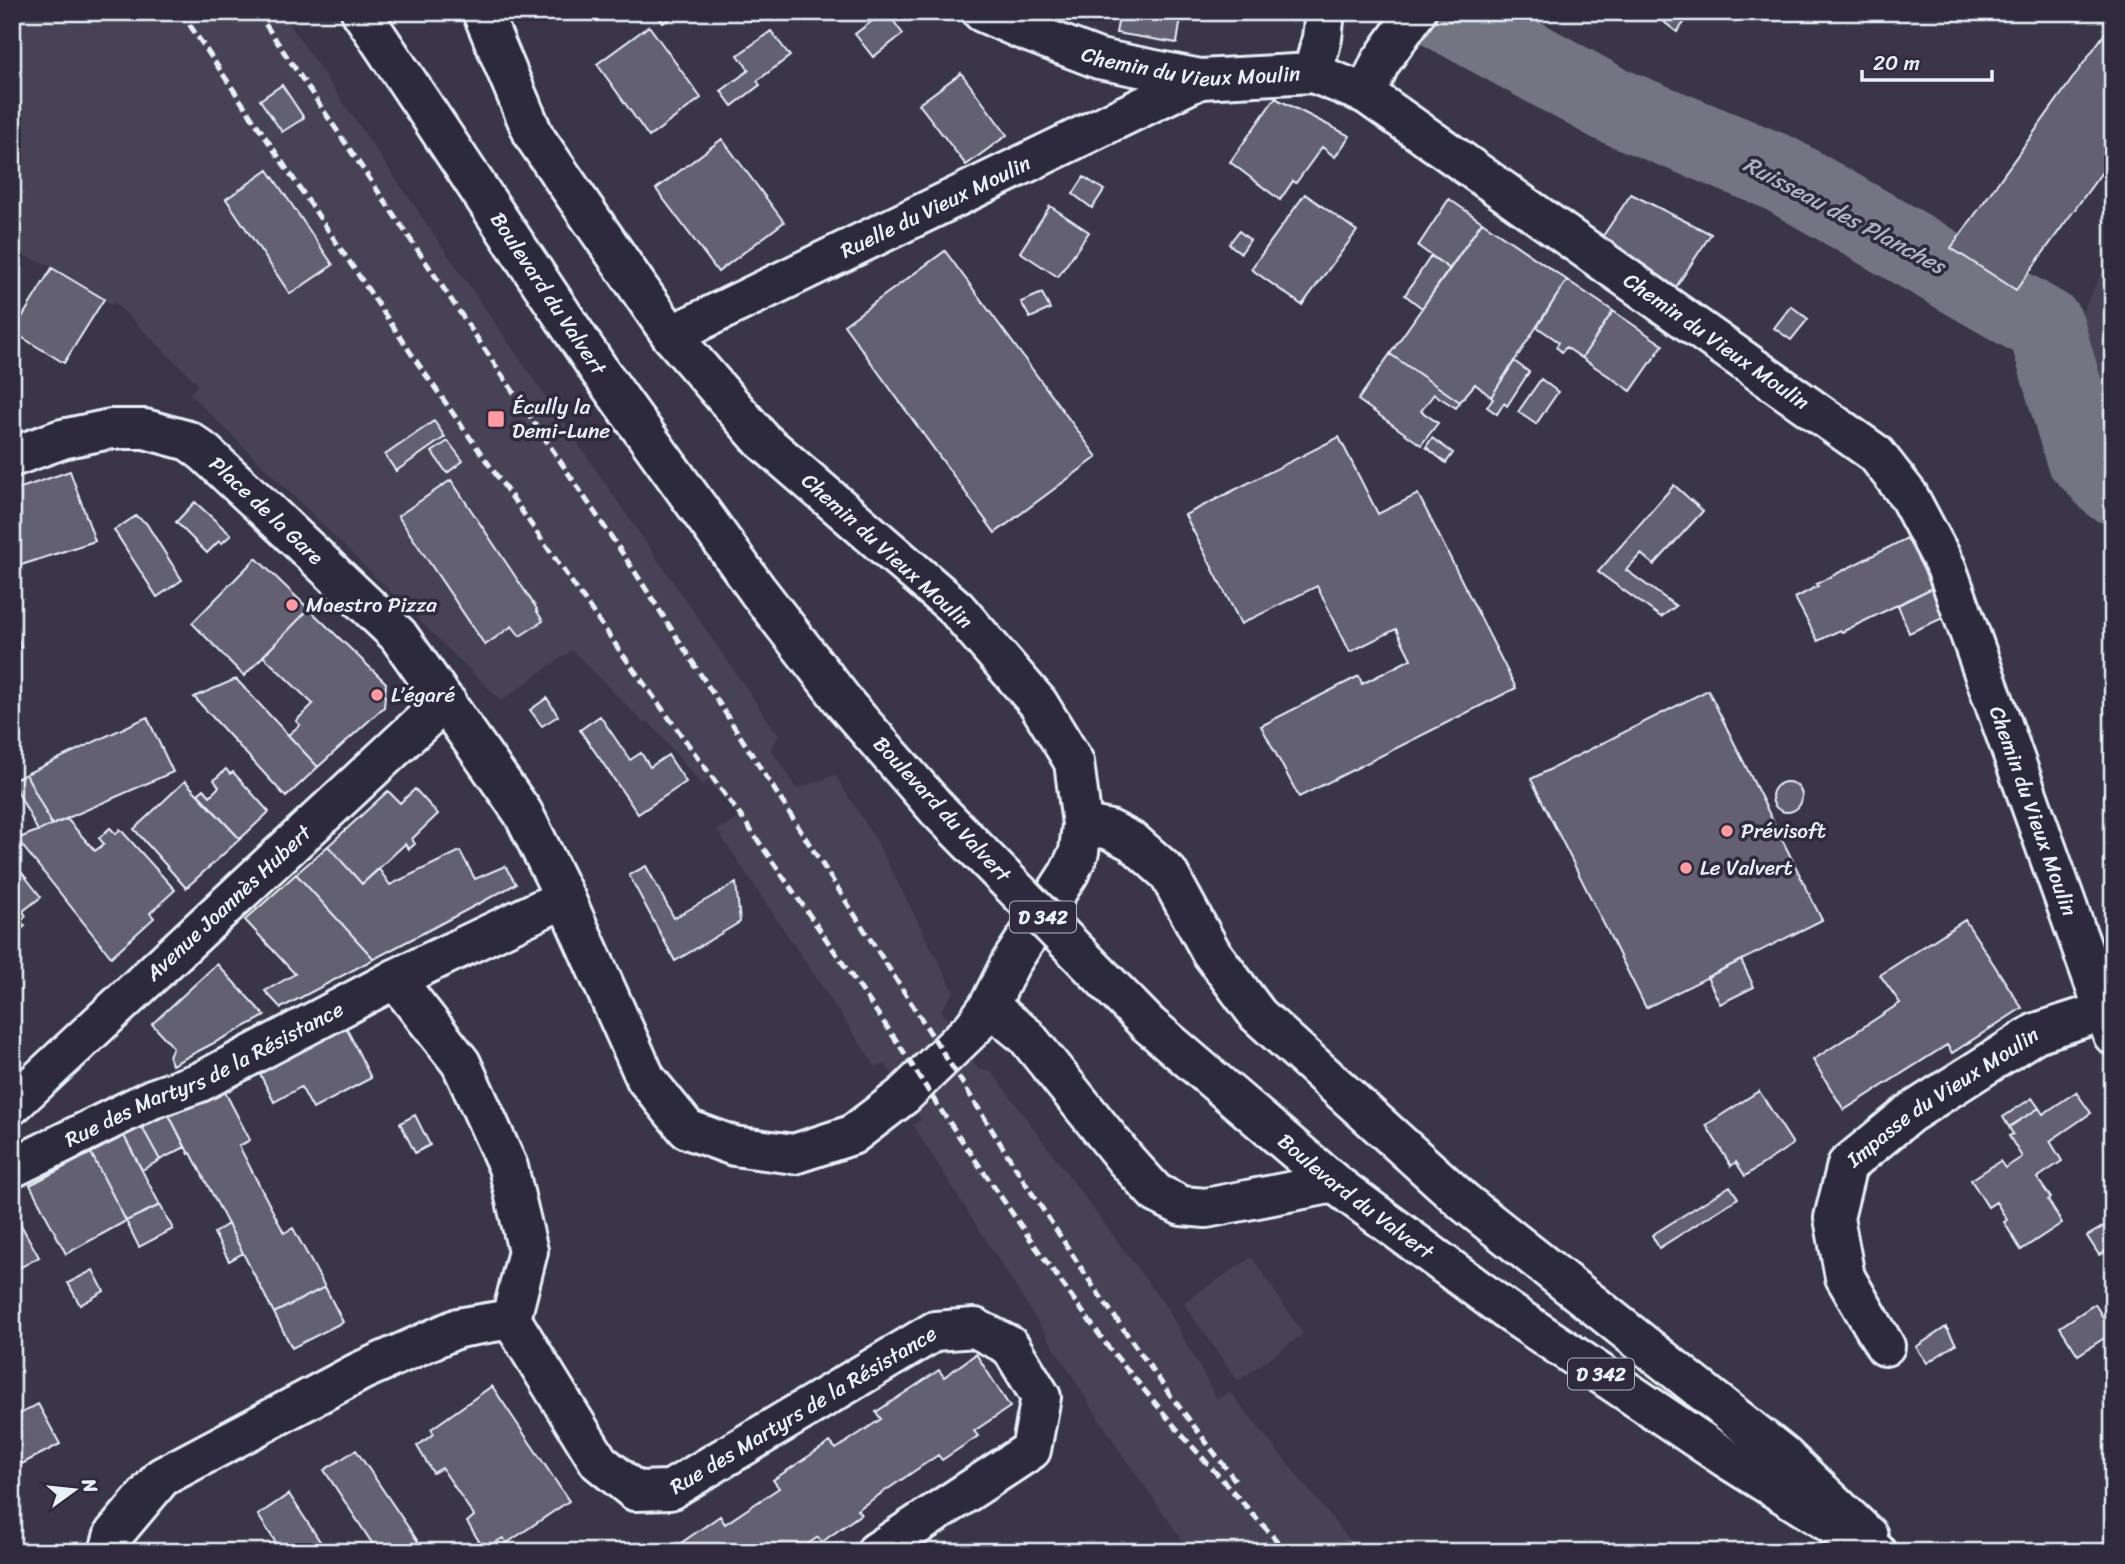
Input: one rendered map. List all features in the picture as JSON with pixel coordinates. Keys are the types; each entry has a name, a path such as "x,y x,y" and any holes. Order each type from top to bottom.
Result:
{"street":[{"name":"Boulevard du Valvert","path":"361,12 599,370 758,591 847,706 939,810 1148,1024 1334,1183 1517,1318 1726,1458 1876,1552"},
{"name":"Chemin du Vieux Moulin","path":"482,12 534,136 671,335 762,440 956,608 1038,703 1074,762 1082,824 1079,852 1069,873 1010,964 989,1006"},
{"name":"Chemin du Vieux Moulin","path":"982,12 1100,59 1200,79 1320,41 1876,454 1908,495 1947,567 2108,1023"},
{"path":"1373,78 1416,12"},
{"name":"Ruelle du Vieux Moulin","path":"671,335 1200,79"},
{"name":"Place de la Gare","path":"14,452 110,429 145,429 189,441 398,635 523,813 565,898 646,1079 687,1129 734,1146 794,1154 852,1135 903,1096 973,1028 989,1006"},
{"name":"Avenue Joannès Hubert","path":"12,1105 419,725 447,704"},
{"path":"1082,824 1110,830 1133,842 1168,873 1212,953 1258,1015 1464,1202 1783,1455 1885,1552"},
{"name":"Rue des Martyrs de la Résistance","path":"12,1168 152,1098 200,1083 395,979 565,898"},
{"path":"109,1552 114,1534 162,1477 361,1371 458,1328 511,1319 528,1251 509,1167 461,1063 395,979"},
{"path":"989,1006 1026,1036 1156,1193 1182,1206 1206,1208 1334,1183"},
{"name":"Impasse du Vieux Moulin","path":"1885,1346 1845,1277 1834,1218 1847,1165 1909,1114 2036,1033 2108,1023"},
{"name":"Rue des Martyrs de la Résistance","path":"511,1319 599,1462 635,1492 670,1490 934,1331 975,1328 1010,1346 1041,1397 1031,1450 876,1552"}],"shaded area":[{"path":"12,12 281,12 779,736 771,749 797,789 835,775 876,840 954,992 941,1010 978,1069 991,1071 1167,1308 1217,1399 1230,1392 1359,1552 1191,1552 1119,1450 913,1125 921,1120 885,1064 876,1067 717,830 739,818 708,780 703,786 648,721 644,723 572,650 501,701 190,394 198,384 114,302 112,305 46,264 12,249"},
{"path":"2113,250 2113,477 2092,449 2076,392 2076,324"},
{"path":"1252,1257 1303,1334 1238,1381 1183,1303"}],"building":[{"path":"656,12 680,12 663,23"},
{"path":"887,12 903,34 873,57 855,34"},
{"path":"1120,12 1182,12 1177,43 1116,33"},
{"path":"1651,12 1692,12 1677,32"},
{"path":"2113,22 2113,157 2016,290 1951,248"},
{"path":"649,26 701,98 649,137 597,64"},
{"path":"771,31 790,56 757,81 760,85 732,106 721,91 749,70 738,55"},
{"path":"961,73 1007,135 966,165 919,104"},
{"path":"282,85 304,118 282,132 260,100"},
{"path":"1275,98 1350,136 1335,157 1322,147 1280,200 1230,162"},
{"path":"722,139 784,222 718,272 656,189"},
{"path":"268,170 333,265 290,294 226,199"},
{"path":"1084,177 1104,190 1092,208 1073,194"},
{"path":"1305,194 1357,231 1302,305 1251,269"},
{"path":"1631,194 1711,234 1674,290 1601,239"},
{"path":"1449,199 1482,222 1450,269 1418,246"},
{"path":"1050,206 1089,232 1058,277 1020,252"},
{"path":"1482,222 1567,280 1491,397 1475,384 1460,402 1390,354"},
{"path":"1239,231 1250,240 1241,253 1229,244"},
{"path":"945,251 1097,457 995,533 844,325"},
{"path":"1431,256 1450,269 1422,308 1405,295"},
{"path":"52,268 104,299 64,363 13,332"},
{"path":"1567,280 1613,311 1582,358 1566,347 1562,352 1556,347 1559,342 1537,327"},
{"path":"1042,293 1050,309 1030,318 1021,302"},
{"path":"1791,306 1808,319 1791,340 1774,328"},
{"path":"1613,311 1663,345 1631,391 1582,358"},
{"path":"1390,354 1460,402 1456,408 1434,394 1421,411 1438,423 1421,445 1358,400"},
{"path":"1514,361 1529,372 1507,406 1504,403 1497,414 1487,407"},
{"path":"1541,379 1558,392 1536,424 1518,412"},
{"path":"434,421 445,437 396,471 385,455"},
{"path":"1339,437 1378,514 1418,494 1516,688 1299,797 1261,726 1359,676 1362,684 1411,659 1396,629 1350,652 1317,586 1241,624 1185,515"},
{"path":"1432,438 1453,453 1446,463 1426,447"},
{"path":"448,441 463,461 447,473 432,452"},
{"path":"70,471 95,541 12,568 12,491"},
{"path":"451,480 543,621 520,636 512,626 485,645 398,516"},
{"path":"1674,485 1703,511 1654,565 1641,554 1626,570 1676,606 1661,617 1598,572"},
{"path":"195,502 231,535 221,544 219,541 207,553 176,522"},
{"path":"136,516 146,523 182,580 157,597 114,530"},
{"path":"1909,537 1932,588 1818,641 1795,598 1818,586 1816,584"},
{"path":"256,558 309,609 244,676 192,623"},
{"path":"1932,588 1943,618 1909,633 1898,605"},
{"path":"309,609 386,683 384,707 318,767 288,735 300,725 296,721 313,704 263,656"},
{"path":"12,621 21,647 12,651"},
{"path":"236,679 318,767 286,797 194,697"},
{"name":"Le Valvert","path":"1708,690 1822,920 1646,1008 1531,779"},
{"path":"547,698 558,716 542,726 530,710"},
{"path":"600,716 630,760 641,753 650,767 668,755 686,782 638,814 580,730"},
{"path":"147,717 173,772 52,825 26,774"},
{"path":"226,769 230,774 233,772 269,812 240,839 198,794 204,789 210,796 219,787 214,780"},
{"path":"26,774 52,825 38,831 12,781"},
{"path":"185,781 240,839 186,888 134,829"},
{"path":"1787,782 1793,783 1801,791 1801,803 1793,811 1787,812 1781,811 1773,803 1772,797 1773,791 1781,783"},
{"path":"415,789 438,814 412,839 415,844 409,849 405,844 362,884 328,846 388,791 400,803"},
{"path":"67,819 95,851 104,844 99,838 110,828 116,834 120,829 175,890 150,913 154,918 111,957 17,839"},
{"path":"328,846 362,884 379,869 390,885 460,851 475,879 505,866 516,884 374,959 296,874"},
{"path":"12,860 41,897 23,911 26,916 21,921 25,926 15,934 12,932"},
{"path":"646,866 674,918 736,883 740,922 675,961 629,875"},
{"path":"296,874 374,959 281,1008 265,991 295,974 245,920"},
{"path":"1965,920 2022,1008 1952,1053 1947,1045 1844,1110 1813,1060 1900,1003 1880,975"},
{"path":"1741,960 1754,987 1720,1004 1707,977"},
{"path":"217,964 265,1016 172,1065 169,1056 173,1047 152,1024"},
{"path":"345,1025 371,1078 313,1109 301,1087 274,1102 258,1070"},
{"path":"223,1088 250,1140 239,1146 284,1233 293,1228 325,1287 274,1313 168,1113 170,1111 172,1115"},
{"path":"1759,1091 1793,1144 1745,1176 1736,1162 1731,1166 1706,1125"},
{"path":"2076,1092 2091,1113 2050,1141 2062,1161 2037,1178 2051,1198 2048,1200 2062,1223 2021,1250 2004,1222 2007,1220 1996,1202 1988,1207 1971,1180 2000,1161 2005,1168 2022,1157 2009,1136 2013,1134 2009,1127 2039,1108 2043,1114"},
{"path":"2032,1098 2039,1108 2009,1127 2003,1117"},
{"path":"168,1113 185,1147 160,1160 142,1127"},
{"path":"415,1115 430,1145 415,1153 400,1123"},
{"path":"142,1127 160,1160 142,1170 124,1136"},
{"path":"124,1136 160,1205 126,1221 91,1153"},
{"path":"91,1153 126,1221 66,1254 30,1185"},
{"path":"1730,1186 1738,1198 1659,1248 1652,1235"},
{"path":"160,1205 173,1229 139,1247 126,1221"},
{"path":"12,1209 39,1257 12,1272"},
{"path":"2113,1221 2113,1252 2111,1248 2099,1255 2087,1236"},
{"path":"228,1224 243,1253 229,1261 214,1233"},
{"path":"93,1270 104,1291 80,1305 68,1283"},
{"path":"325,1287 343,1322 292,1348 274,1313"},
{"path":"2095,1304 2112,1333 2078,1355 2060,1327"},
{"path":"1946,1327 1956,1344 1927,1363 1916,1347"},
{"path":"976,1354 1010,1407 974,1431 978,1436 942,1460 938,1455 857,1510 861,1514 822,1542 818,1537 796,1552 668,1552 720,1516 725,1524 779,1488 773,1480 830,1442 836,1449 881,1419 876,1412 939,1370 944,1377"},
{"path":"492,1386 569,1501 507,1543 503,1538 484,1549 467,1522 474,1516 442,1468 433,1473 417,1446 434,1434 431,1429"},
{"path":"38,1404 60,1444 12,1469 12,1455 16,1452 12,1444 12,1418"},
{"path":"356,1450 425,1552 378,1552 324,1470"},
{"path":"289,1494 327,1552 269,1552 278,1546 258,1515"}],"waterway":[{"name":"Ruisseau des Planches","path":"1443,12 1610,104 1779,173 2046,327 2083,454 2113,486"}],"railway":[{"path":"181,12 419,365 618,648 750,829 1035,1246 1109,1348 1182,1435 1287,1552"},
{"path":"257,12 635,572 1093,1286 1235,1480"}],"place":[{"name":"Écully la Demi-Lune","path":"496,419"},
{"name":"Maestro Pizza","path":"292,605"},
{"name":"L’égaré","path":"377,695"},
{"name":"Prévisoft","path":"1727,831"},
{"name":"Le Valvert","path":"1686,868"}]}
